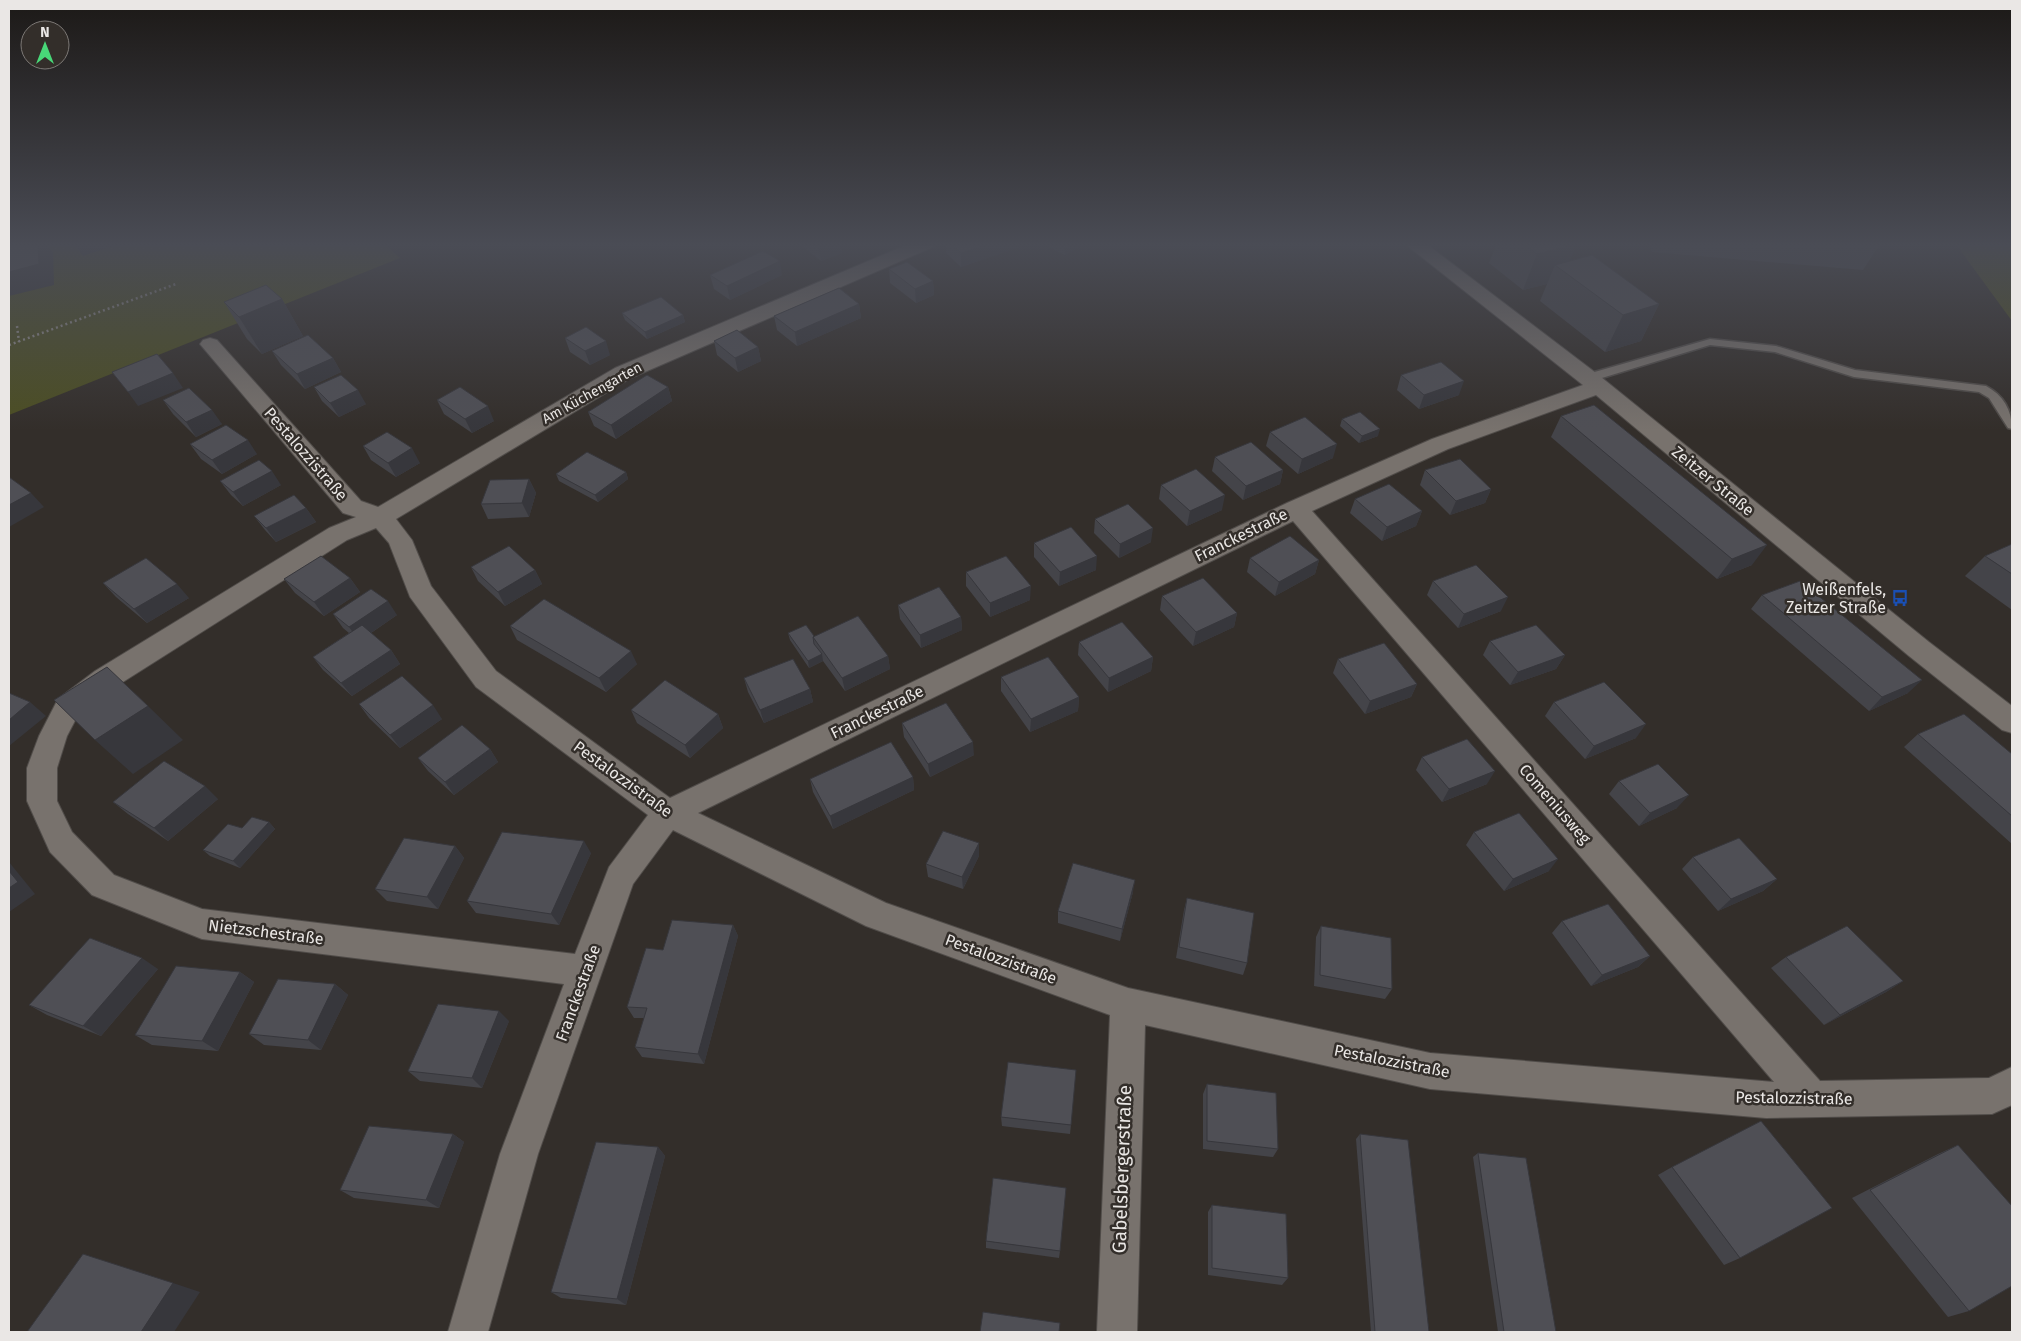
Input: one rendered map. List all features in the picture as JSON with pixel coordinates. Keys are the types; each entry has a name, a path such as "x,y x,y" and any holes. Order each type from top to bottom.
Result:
{"street":[{"name":"Am Küchengarten","path":"380,517 623,373 780,306"},
{"name":"Zeitzer Straße","path":"1493,306 1593,383 1919,649 2012,722"},
{"name":"Pestalozzistraße","path":"210,344 352,507 380,517 400,540 419,590 486,678 668,813 877,915 1128,1005 1430,1071 1766,1100 1992,1096 2012,1085"},
{"name":"Franckestraße","path":"468,1332 519,1154 620,877 668,813 1296,509 1440,444 1593,383"},
{"name":"Comeniusweg","path":"1296,509 1812,1100"},
{"name":"Nietzschestraße","path":"380,517 338,534 105,678 68,708 53,736 42,768 42,801 61,842 103,885 202,924 586,971"},
{"name":"Gabelsbergerstraße","path":"1117,1332 1128,1005"}],"lane":[{"path":"1593,383 1710,342 1767,348 1854,373 1982,389 1993,395 2012,425"}],"path":[{"path":"9,345 118,306"},
{"path":"17,326 19,342"}],"green space":[{"path":"9,306 282,306 9,415"},
{"path":"2001,306 2012,306 2012,321"}],"building":[{"path":"228,306 266,306 239,317"},
{"path":"640,306 671,306 683,315 645,332 622,313"},
{"path":"798,306 855,306 795,332 774,316"},
{"path":"1610,306 1654,306 1623,315"},
{"path":"586,327 606,341 585,351 565,338"},
{"path":"737,330 758,347 735,358 714,341"},
{"path":"308,335 333,358 297,374 272,351"},
{"path":"157,354 173,373 128,392 112,372"},
{"path":"1441,362 1464,381 1424,395 1401,375"},
{"path":"341,375 358,390 330,403 314,387"},
{"path":"647,375 668,387 611,425 588,412"},
{"path":"460,387 488,406 465,419 437,400"},
{"path":"189,388 212,410 186,422 163,400"},
{"path":"1594,405 1767,545 1732,559 1561,416"},
{"path":"1360,412 1380,429 1362,436 1342,419"},
{"path":"1305,417 1337,444 1302,459 1270,432"},
{"path":"226,425 248,440 212,460 190,444"},
{"path":"387,432 412,448 388,463 363,446"},
{"path":"1251,442 1283,470 1246,486 1215,457"},
{"path":"587,452 626,472 595,495 556,474"},
{"path":"1460,459 1491,489 1456,501 1425,470"},
{"path":"259,460 272,471 233,492 220,481"},
{"path":"1196,469 1225,495 1190,511 1161,485"},
{"path":"9,477 31,493 9,505"},
{"path":"529,479 522,503 481,504 490,480"},
{"path":"1389,484 1422,511 1387,527 1355,499"},
{"path":"294,495 306,508 266,528 254,516"},
{"path":"1128,504 1153,528 1120,544 1095,519"},
{"path":"1071,527 1097,556 1060,572 1034,543"},
{"path":"1290,536 1319,560 1279,582 1250,558"},
{"path":"2012,544 2012,574 1985,556"},
{"path":"509,546 535,570 498,592 471,567"},
{"path":"321,556 350,578 314,602 284,579"},
{"path":"1006,556 1031,586 990,603 966,572"},
{"path":"146,558 177,584 134,609 103,583"},
{"path":"1476,565 1508,597 1464,614 1433,581"},
{"path":"1203,578 1237,613 1196,632 1162,596"},
{"path":"1800,581 1922,680 1882,697 1762,595"},
{"path":"939,587 961,617 920,635 898,605"},
{"path":"371,589 388,601 349,627 333,614"},
{"path":"544,599 631,651 599,678 510,626"},
{"path":"858,616 888,656 842,678 813,637"},
{"path":"1122,622 1153,657 1109,678 1079,642"},
{"path":"362,625 391,650 341,683 313,657"},
{"path":"806,625 814,636 814,644 822,654 808,661 788,633"},
{"path":"1536,625 1565,655 1518,672 1490,641"},
{"path":"1384,643 1417,684 1370,701 1338,659"},
{"path":"1048,657 1079,697 1031,719 1001,677"},
{"path":"793,659 810,689 760,710 744,678"},
{"path":"107,667 148,706 95,740 54,700"},
{"path":"402,676 433,705 390,735 359,704"},
{"path":"665,680 718,714 685,745 631,710"},
{"path":"1604,682 1646,724 1594,746 1554,702"},
{"path":"9,693 30,702 9,720"},
{"path":"946,703 973,742 928,764 902,723"},
{"path":"1964,714 2012,754 2012,816 1918,734"},
{"path":"462,725 490,749 445,782 418,758"},
{"path":"1467,739 1495,771 1449,789 1422,757"},
{"path":"891,742 913,777 830,816 810,779"},
{"path":"164,761 205,786 154,828 113,802"},
{"path":"1658,764 1689,795 1650,813 1619,781"},
{"path":"1519,813 1558,859 1513,879 1474,832"},
{"path":"252,817 269,822 233,861 203,850 228,824 242,828"},
{"path":"943,831 979,843 962,877 926,864"},
{"path":"502,832 584,841 551,914 467,901"},
{"path":"404,838 455,846 427,897 375,889"},
{"path":"1739,838 1777,879 1731,899 1693,857"},
{"path":"1073,863 1135,880 1122,929 1058,911"},
{"path":"9,871 18,882 9,888"},
{"path":"1187,898 1254,913 1247,963 1179,947"},
{"path":"1608,904 1650,956 1602,975 1562,921"},
{"path":"672,920 733,925 698,1054 635,1047 647,1008 627,1007 646,948 663,950"},
{"path":"1321,926 1391,938 1392,989 1320,975"},
{"path":"1847,926 1903,981 1840,1015 1786,957"},
{"path":"90,938 142,958 83,1026 29,1005"},
{"path":"176,966 240,972 202,1041 135,1035"},
{"path":"278,979 335,984 308,1040 249,1034"},
{"path":"438,1004 499,1011 472,1078 408,1071"},
{"path":"1008,1062 1076,1070 1071,1125 1001,1117"},
{"path":"1207,1084 1276,1093 1278,1149 1207,1141"},
{"path":"1761,1121 1832,1208 1740,1258 1672,1167"},
{"path":"369,1126 453,1134 426,1200 340,1190"},
{"path":"1360,1134 1408,1140 1429,1332 1375,1332"},
{"path":"596,1142 658,1147 617,1299 551,1292"},
{"path":"1958,1145 2012,1206 2012,1286 1969,1311 1870,1190"},
{"path":"1478,1153 1526,1158 1556,1332 1504,1332"},
{"path":"993,1178 1066,1188 1060,1251 986,1241"},
{"path":"1212,1205 1286,1214 1288,1278 1212,1268"},
{"path":"83,1254 173,1283 141,1332 27,1332"},
{"path":"983,1312 1060,1323 1059,1332 980,1332"}],"place":[{"name":"Weißenfels, Zeitzer Straße","path":"1900,598"}]}
